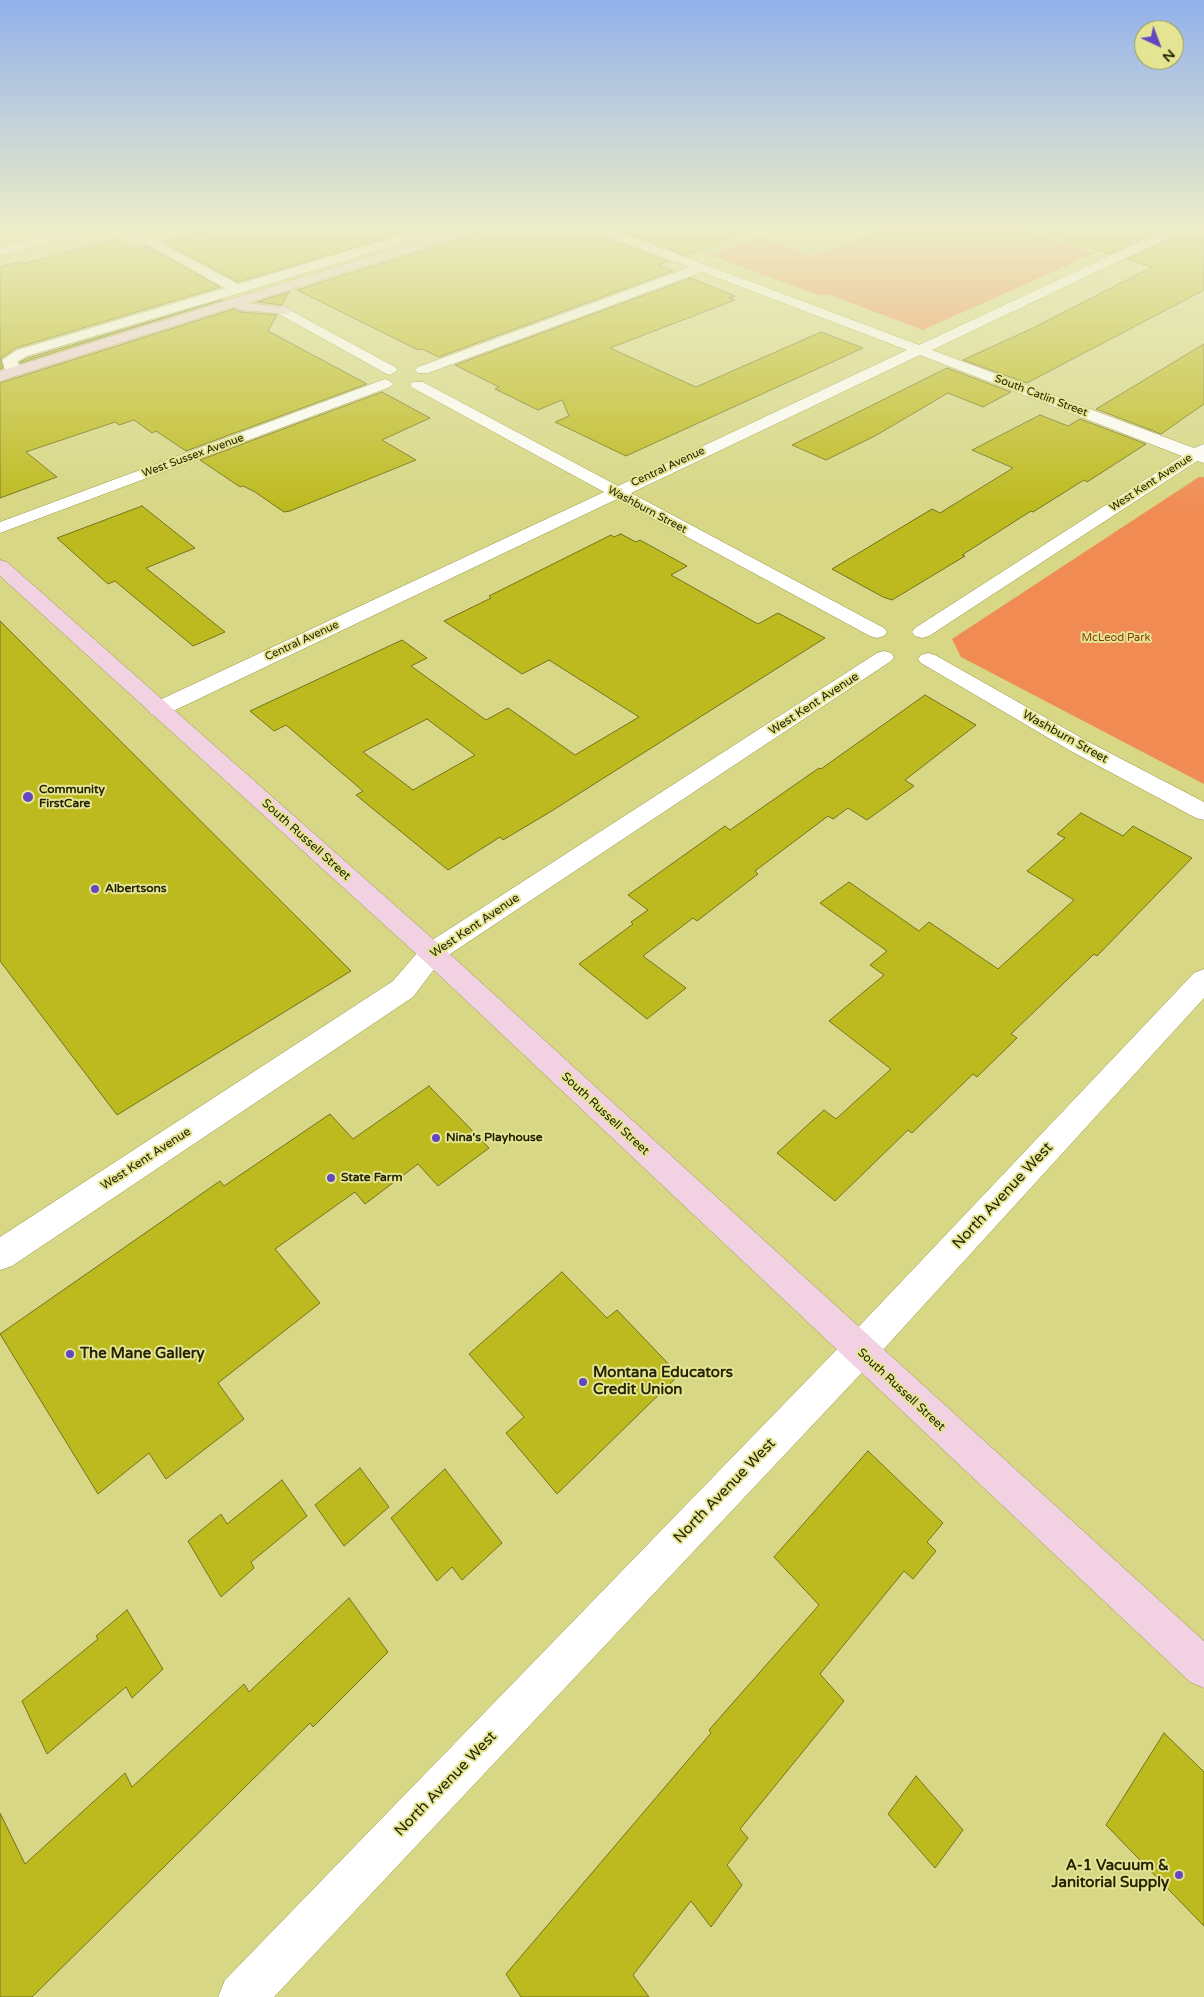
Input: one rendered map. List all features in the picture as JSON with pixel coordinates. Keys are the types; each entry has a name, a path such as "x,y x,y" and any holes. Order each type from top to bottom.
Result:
{"main road":[{"path":"129,336 156,321"},
{"path":"0,376 176,321"},
{"name":"South Russell Street","path":"0,566 432,953 859,1351 1204,1668"}],"street":[{"path":"16,370 10,367 9,360 22,353 128,321"},
{"path":"300,321 404,388 421,378 565,321"},
{"name":"South Catlin Street","path":"846,321 1201,454"},
{"name":"Central Avenue","path":"159,709 614,492 979,321"},
{"name":"West Sussex Avenue","path":"4,526 388,377"},
{"name":"Washburn Street","path":"421,378 614,492 891,628 922,632"},
{"name":"West Kent Avenue","path":"922,632 1201,454"},
{"path":"891,628 872,636 873,649 907,661 934,653 936,647 933,640 922,632"},
{"name":"Washburn Street","path":"907,661 1077,745 1204,812"},
{"name":"West Kent Avenue","path":"0,1255 403,989 432,953 907,661"},
{"name":"North Avenue West","path":"242,1997 859,1351 1204,980"}],"green space":[{"path":"900,321 943,321 923,330"},
{"name":"McLeod Park","path":"1199,477 1204,477 1204,784 961,657 952,639"}],"building":[{"path":"0,321 106,321 16,348 1,358 3,368 0,369"},
{"path":"151,321 154,321 20,363 28,358"},
{"path":"195,321 274,321 268,331 367,384 186,451 156,431 152,433 134,420 119,425 115,422 26,452 57,477 0,498 0,383"},
{"path":"360,321 536,321 439,357 422,349 418,350"},
{"path":"574,321 680,321 610,348 696,387 821,332 863,348 626,456 555,422 569,416 562,400 538,410 495,389 499,387 455,365"},
{"path":"1046,321 1145,321 1027,383 963,360"},
{"path":"1204,344 1204,404 1161,434 1096,409"},
{"path":"947,368 1011,392 983,407 948,393 875,436 826,460 792,445"},
{"path":"382,392 430,418 382,440 416,460 290,511 284,512 255,492 243,486 240,487 200,460"},
{"path":"1040,415 1068,426 1080,419 1146,444 1087,482 1084,480 1033,512 1031,511 962,555 965,556 892,600 832,569 932,509 940,513 1013,468 972,450"},
{"path":"142,506 195,548 146,568 225,632 193,646 115,581 108,584 57,538"},
{"path":"621,534 636,542 640,540 687,566 671,575 758,624 778,613 825,638 550,812 503,840 500,837 448,870 356,795 363,791 286,725 274,731 250,711 402,640 427,658 411,666 486,720 508,708 575,755 639,717 549,660 522,674 444,621 491,598 489,596 611,535 614,537","holes":["427,719 475,755 413,790 363,752"]},
{"path":"0,621 351,971 117,1115 0,961"},
{"path":"925,695 976,725 905,780 914,786 867,820 848,808 833,819 828,816 755,871 758,874 697,921 693,918 643,956 686,988 647,1019 579,964 633,924 631,922 648,910 628,895 725,826 730,830 819,768 821,769"},
{"path":"1081,813 1123,836 1133,826 1192,858 1097,956 1094,954 1011,1034 1017,1038 977,1077 973,1074 912,1133 908,1130 835,1201 777,1153 824,1110 836,1119 891,1069 829,1021 884,975 870,965 887,951 820,903 849,882 919,931 929,922 998,969 1074,900 1027,871 1065,838 1057,834"},
{"path":"429,1086 489,1148 438,1186 418,1164 365,1204 355,1192 275,1249 320,1303 218,1383 244,1419 166,1479 149,1453 98,1494 0,1334 220,1181 224,1186 330,1114 353,1139"},
{"name":"Montana Educators Credit Union","path":"562,1272 607,1318 617,1310 679,1375 557,1494 506,1433 524,1417 469,1354"},
{"path":"868,1451 943,1523 927,1542 936,1551 913,1579 904,1571 820,1674 844,1701 740,1829 748,1838 727,1865 742,1885 711,1927 691,1901 633,1975 649,1997 521,1997 506,1974 711,1733 709,1730 819,1605 774,1557"},
{"path":"360,1468 389,1507 344,1546 315,1505"},
{"path":"445,1469 502,1543 462,1580 452,1567 437,1581 391,1518"},
{"path":"282,1480 307,1516 251,1562 254,1568 221,1597 188,1541 221,1514 227,1524"},
{"path":"349,1598 388,1652 313,1727 310,1723 32,1997 0,1997 0,1813 25,1864 125,1773 132,1787 244,1684 249,1692"},
{"path":"127,1610 163,1669 132,1698 126,1687 47,1754 22,1701 98,1639 96,1636"},
{"name":"A-1 Vacuum & Janitorial Supply","path":"1164,1733 1204,1772 1204,1926 1106,1825"},
{"path":"916,1776 963,1830 935,1868 888,1814"}],"place":[{"name":"Community FirstCare","path":"28,797"},
{"name":"Albertsons","path":"95,889"},
{"name":"Nina's Playhouse","path":"436,1138"},
{"name":"State Farm","path":"331,1178"},
{"name":"The Mane Gallery","path":"70,1354"},
{"name":"Montana Educators Credit Union","path":"583,1382"},
{"name":"A-1 Vacuum & Janitorial Supply","path":"1179,1875"}]}
